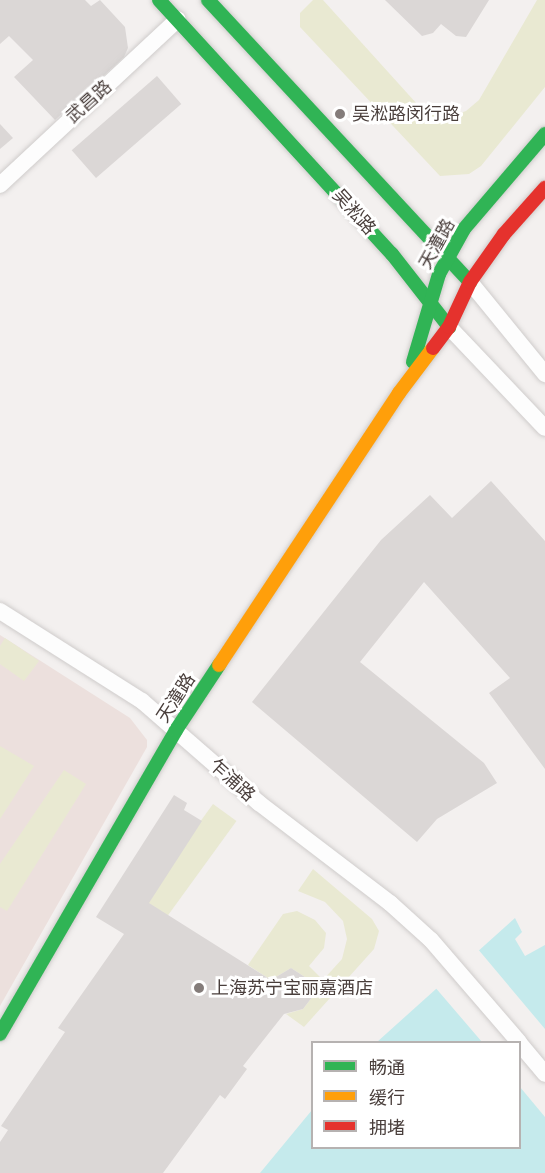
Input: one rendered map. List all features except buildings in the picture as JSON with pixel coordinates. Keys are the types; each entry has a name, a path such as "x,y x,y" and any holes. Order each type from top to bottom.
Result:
{"main road":[{"name":"吴淞路","path":"159,0 392,254 449,327"},
{"name":"吴淞路","path":"208,0 470,282"},
{"name":"天潼路","path":"399,393 423,335 439,273 464,229 545,134"},
{"name":"天潼路","path":"0,1034 176,730 399,393 449,327 470,282 545,188"}],"street":[{"name":"武昌路","path":"0,185 178,19"},
{"name":"吴淞路","path":"470,282 545,374"},
{"name":"吴淞路","path":"449,327 545,428"},
{"name":"乍浦路","path":"0,611 142,701 258,803 390,903 453,965 517,1041"},
{"name":"乍浦路","path":"521,1045 545,1074"}],"shaded area":[{"path":"0,635 130,718 147,740 147,747 0,1006"}],"green space":[{"path":"313,0 323,0 417,104 451,116 466,111 479,100 537,0 545,0 545,87 481,166 469,174 440,176 300,27 300,13"},
{"path":"5,638 39,661 24,681 0,664 0,646"},
{"path":"0,746 34,766 0,819"},
{"path":"64,770 86,784 7,911 0,907 0,864"},
{"path":"213,804 236,821 167,917 144,899"},
{"path":"313,869 372,919 379,931 374,949 304,1027 286,1014 303,1009 313,996 311,981 291,968 271,980 248,965 283,914 297,911 315,920 326,933 324,948 309,966 323,980 342,959 347,939 343,921 325,902 298,891"}],"water":[{"path":"515,918 522,932 515,939 525,956 545,945 545,1173 260,1173 311,1111 311,1149 521,1149 521,1041 378,1041"}],"pier":[{"path":"477,948 545,1029 545,1117 521,1088 521,1041 481,1041 434,986"}],"traffic: fast":[{"path":"159,0 392,254 449,327"},
{"path":"208,0 470,282"},
{"path":"413,362 439,274 464,229 545,134"},
{"path":"0,1034 176,730 219,665"}],"traffic: slow":[{"path":"219,665 399,393 433,348"}],"traffic: jam":[{"path":"433,348 449,327 470,282 504,234 545,188"}],"place":[{"name":"吴淞路闵行路","path":"340,114"},
{"name":"上海苏宁宝丽嘉酒店","path":"199,988"}]}
